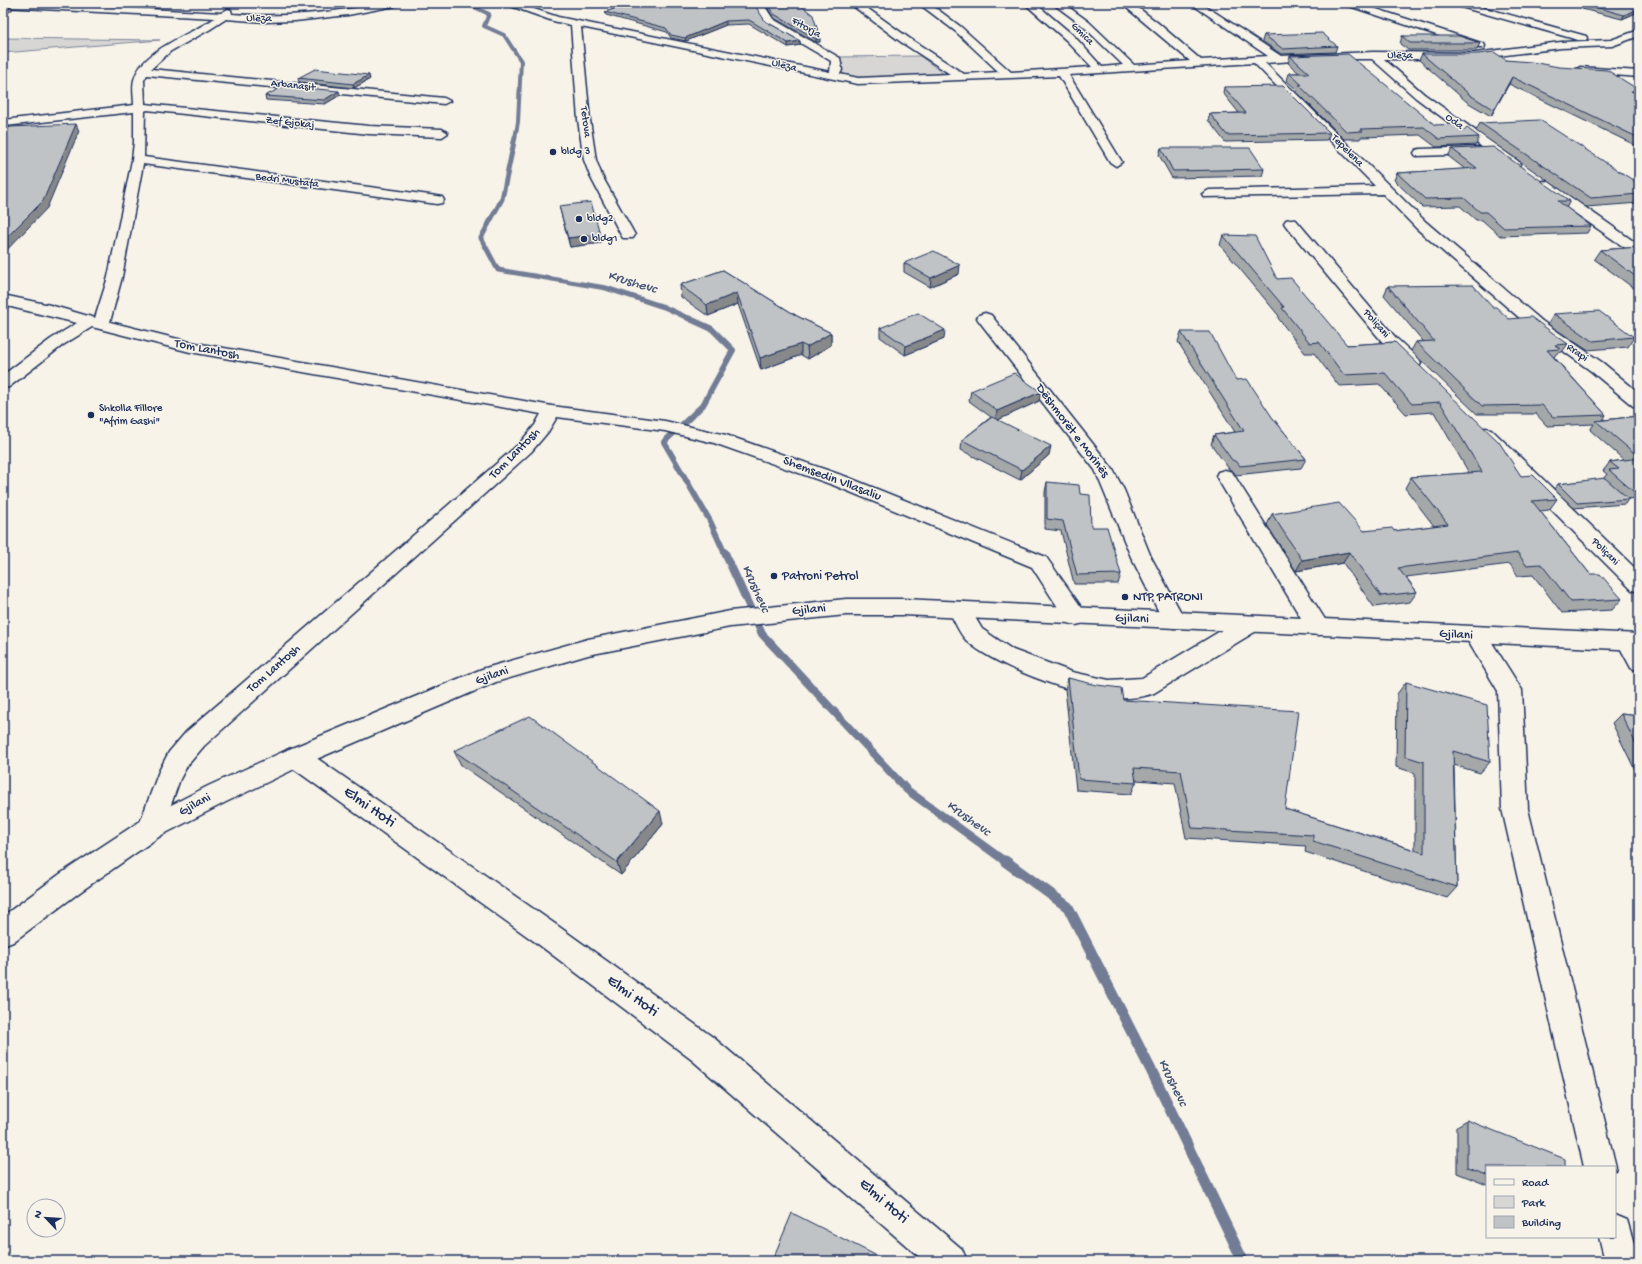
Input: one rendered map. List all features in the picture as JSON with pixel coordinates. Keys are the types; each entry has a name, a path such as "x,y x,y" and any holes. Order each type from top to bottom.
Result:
{"street":[{"name":"Ulëza","path":"3,4 224,16 252,20 295,18 365,10 395,3"},
{"name":"Ulëza","path":"511,3 540,15 576,23 833,77 872,81 1373,55 1488,55 1554,46 1612,43 1639,33"},
{"name":"Fitorja","path":"752,3 761,7 770,21 836,60 837,70 833,77"},
{"path":"854,3 905,40 962,77"},
{"path":"923,3 964,34 1008,75"},
{"name":"Gmica","path":"1029,3 1070,38 1099,69"},
{"path":"1057,3 1086,24 1131,67"},
{"path":"1126,3 1155,25 1198,63"},
{"path":"1195,3 1279,59"},
{"path":"1349,3 1500,53"},
{"path":"1456,3 1601,44"},
{"path":"3,383 51,346 95,324 115,277 138,160 140,142 139,80 142,71 156,57 217,23 234,7"},
{"name":"Tetova","path":"576,23 584,120 590,160 596,176 628,235"},
{"name":"Oda","path":"1373,55 1420,96 1528,174 1639,250"},
{"path":"1488,55 1516,61"},
{"name":"Tepelena","path":"1256,60 1421,225"},
{"path":"1570,70 1639,74"},
{"name":"Arbanasit","path":"142,71 444,101"},
{"path":"1062,72 1116,162"},
{"path":"1613,73 1633,84"},
{"path":"5,123 139,107"},
{"name":"Zef Gjokaj","path":"139,107 369,130 442,133"},
{"path":"1420,153 1493,149"},
{"name":"Bedri Mustafa","path":"138,160 437,200"},
{"path":"1209,194 1387,190"},
{"name":"Poliçani","path":"1291,223 1390,341 1428,376"},
{"name":"Rrapi","path":"1421,225 1536,324 1597,367 1639,402"},
{"name":"Tom Lantosh","path":"4,301 50,310 95,324 190,347 552,410 542,428 525,448 195,739 178,759 168,778 151,828"},
{"name":"Dëshmorët e Morinës","path":"985,318 1103,468 1114,490 1141,557 1174,620"},
{"name":"Shemsedin Vllasaliu","path":"552,410 665,426 694,432 727,441 840,481 1039,562 1076,617"},
{"name":"Poliçani","path":"1473,421 1639,585"},
{"path":"1225,476 1318,627"},
{"name":"Gjilani","path":"3,933 70,883 151,828 217,794 296,757 490,676 588,647 730,618 846,607 959,610 1476,636 1634,642"},
{"path":"959,610 974,635 1005,656 1069,680 1109,689 1146,687 1250,624"},
{"path":"1476,636 1510,690 1515,808 1600,1166"},
{"path":"1634,642 1639,662"},
{"name":"Elmi Hoti","path":"296,757 548,935 703,1049 950,1261"}],"green space":[{"path":"3,38 160,40 3,53"},
{"path":"920,56 947,76 849,78 839,73 839,68 843,65 837,57"}],"building":[{"path":"609,3 750,3 756,7 765,21 800,41 788,43 749,20 726,21 685,38 671,35 666,28 605,12 620,7"},
{"path":"766,3 798,3 813,15 820,38 816,39 774,14"},
{"path":"1639,3 1639,9 1624,15 1585,4"},
{"path":"3,5 11,6 3,12"},
{"path":"1322,33 1337,46 1283,49 1264,35"},
{"path":"1402,36 1459,36 1480,43 1410,43"},
{"path":"1494,52 1506,60 1531,62 1559,67 1607,70 1639,90 1631,91 1639,95 1639,138 1512,77 1494,110 1470,95 1422,54 1478,54"},
{"path":"1348,54 1435,125 1456,124 1464,131 1467,128 1479,137 1439,139 1424,127 1361,129 1363,131 1347,132 1299,85 1302,85 1289,73 1309,73 1290,56"},
{"path":"315,69 369,75 353,84 298,78"},
{"path":"284,86 339,91 324,100 265,96"},
{"path":"1283,86 1330,133 1227,135 1210,114 1246,113 1224,87"},
{"path":"1540,120 1639,184 1639,194 1591,198 1480,123"},
{"path":"76,124 43,201 3,241 3,135 10,127"},
{"path":"1493,147 1570,201 1558,201 1591,226 1504,228 1486,212 1480,212 1464,198 1425,199 1397,173 1477,168 1452,149"},
{"path":"1161,148 1250,148 1264,169 1173,171"},
{"path":"591,202 600,234 568,238 559,206"},
{"path":"1223,235 1255,236 1277,279 1291,278 1347,345 1395,342 1499,442 1521,476 1533,475 1557,499 1532,501 1590,574 1600,574 1622,599 1571,602 1541,564 1526,565 1518,553 1398,568 1417,592 1381,596 1349,552 1302,560 1272,514 1339,503 1364,531 1392,528 1394,531 1448,524 1411,477 1482,472 1440,402 1412,404 1385,373 1344,375 1319,342 1310,343 1282,308 1284,307"},
{"path":"1639,247 1639,279 1600,250"},
{"path":"934,251 960,265 931,278 904,263"},
{"path":"723,270 797,316 831,333 807,347 801,344 760,358 737,293 707,305 680,285"},
{"path":"1473,285 1492,307 1496,307 1509,319 1531,317 1568,344 1555,345 1560,349 1547,350 1606,415 1553,417 1542,405 1482,406 1416,342 1434,341 1388,286"},
{"path":"1599,311 1634,337 1593,341 1554,314"},
{"path":"918,313 945,330 906,346 880,328"},
{"path":"1181,332 1210,332 1236,380 1247,379 1272,417 1306,459 1240,466 1237,462 1232,460 1214,435 1244,431"},
{"path":"1014,373 1041,392 997,411 971,391"},
{"path":"1639,416 1639,457 1596,421"},
{"path":"992,417 1051,446 1022,470 962,440"},
{"path":"1639,458 1639,490 1633,491 1609,470 1619,469 1610,462"},
{"path":"1605,478 1629,499 1577,503 1558,484"},
{"path":"1047,482 1079,485 1080,494 1090,495 1091,527 1107,527 1121,574 1077,575 1063,521 1047,519"},
{"path":"1068,678 1097,685 1121,688 1123,700 1298,711 1285,809 1424,853 1424,762 1405,756 1406,682 1487,705 1490,762 1453,751 1457,887 1313,841 1313,835 1192,828 1181,771 1134,768 1136,783 1079,779"},
{"path":"1621,714 1639,716 1639,750"},
{"path":"530,716 660,811 617,862 454,751"},
{"path":"1467,1120 1565,1159 1565,1166 1486,1166 1486,1175 1467,1168"},
{"path":"792,1213 887,1261 772,1261"}],"waterway":[{"name":"Krushevc","path":"466,3 489,14 484,26 504,35 521,61 518,122 515,138"},
{"name":"Krushevc","path":"515,137 502,199 481,238 498,270 606,288 664,307 690,319"},
{"name":"Krushevc","path":"688,318 712,329 733,350 703,405 664,442 710,521 725,554"},
{"name":"Krushevc","path":"725,553 762,634 907,790 1006,862"},
{"name":"Krushevc","path":"1005,861 1068,907 1154,1076 1243,1261"}],"place":[{"name":"bldg 3","path":"553,152"},
{"name":"bldg2","path":"579,219"},
{"name":"bldg1","path":"584,239"},
{"name":"Shkolla Fillore \"Afrim Gashi\"","path":"91,415"},
{"name":"Patroni Petrol","path":"774,576"},
{"name":"NTP PATRONI","path":"1125,597"}]}
